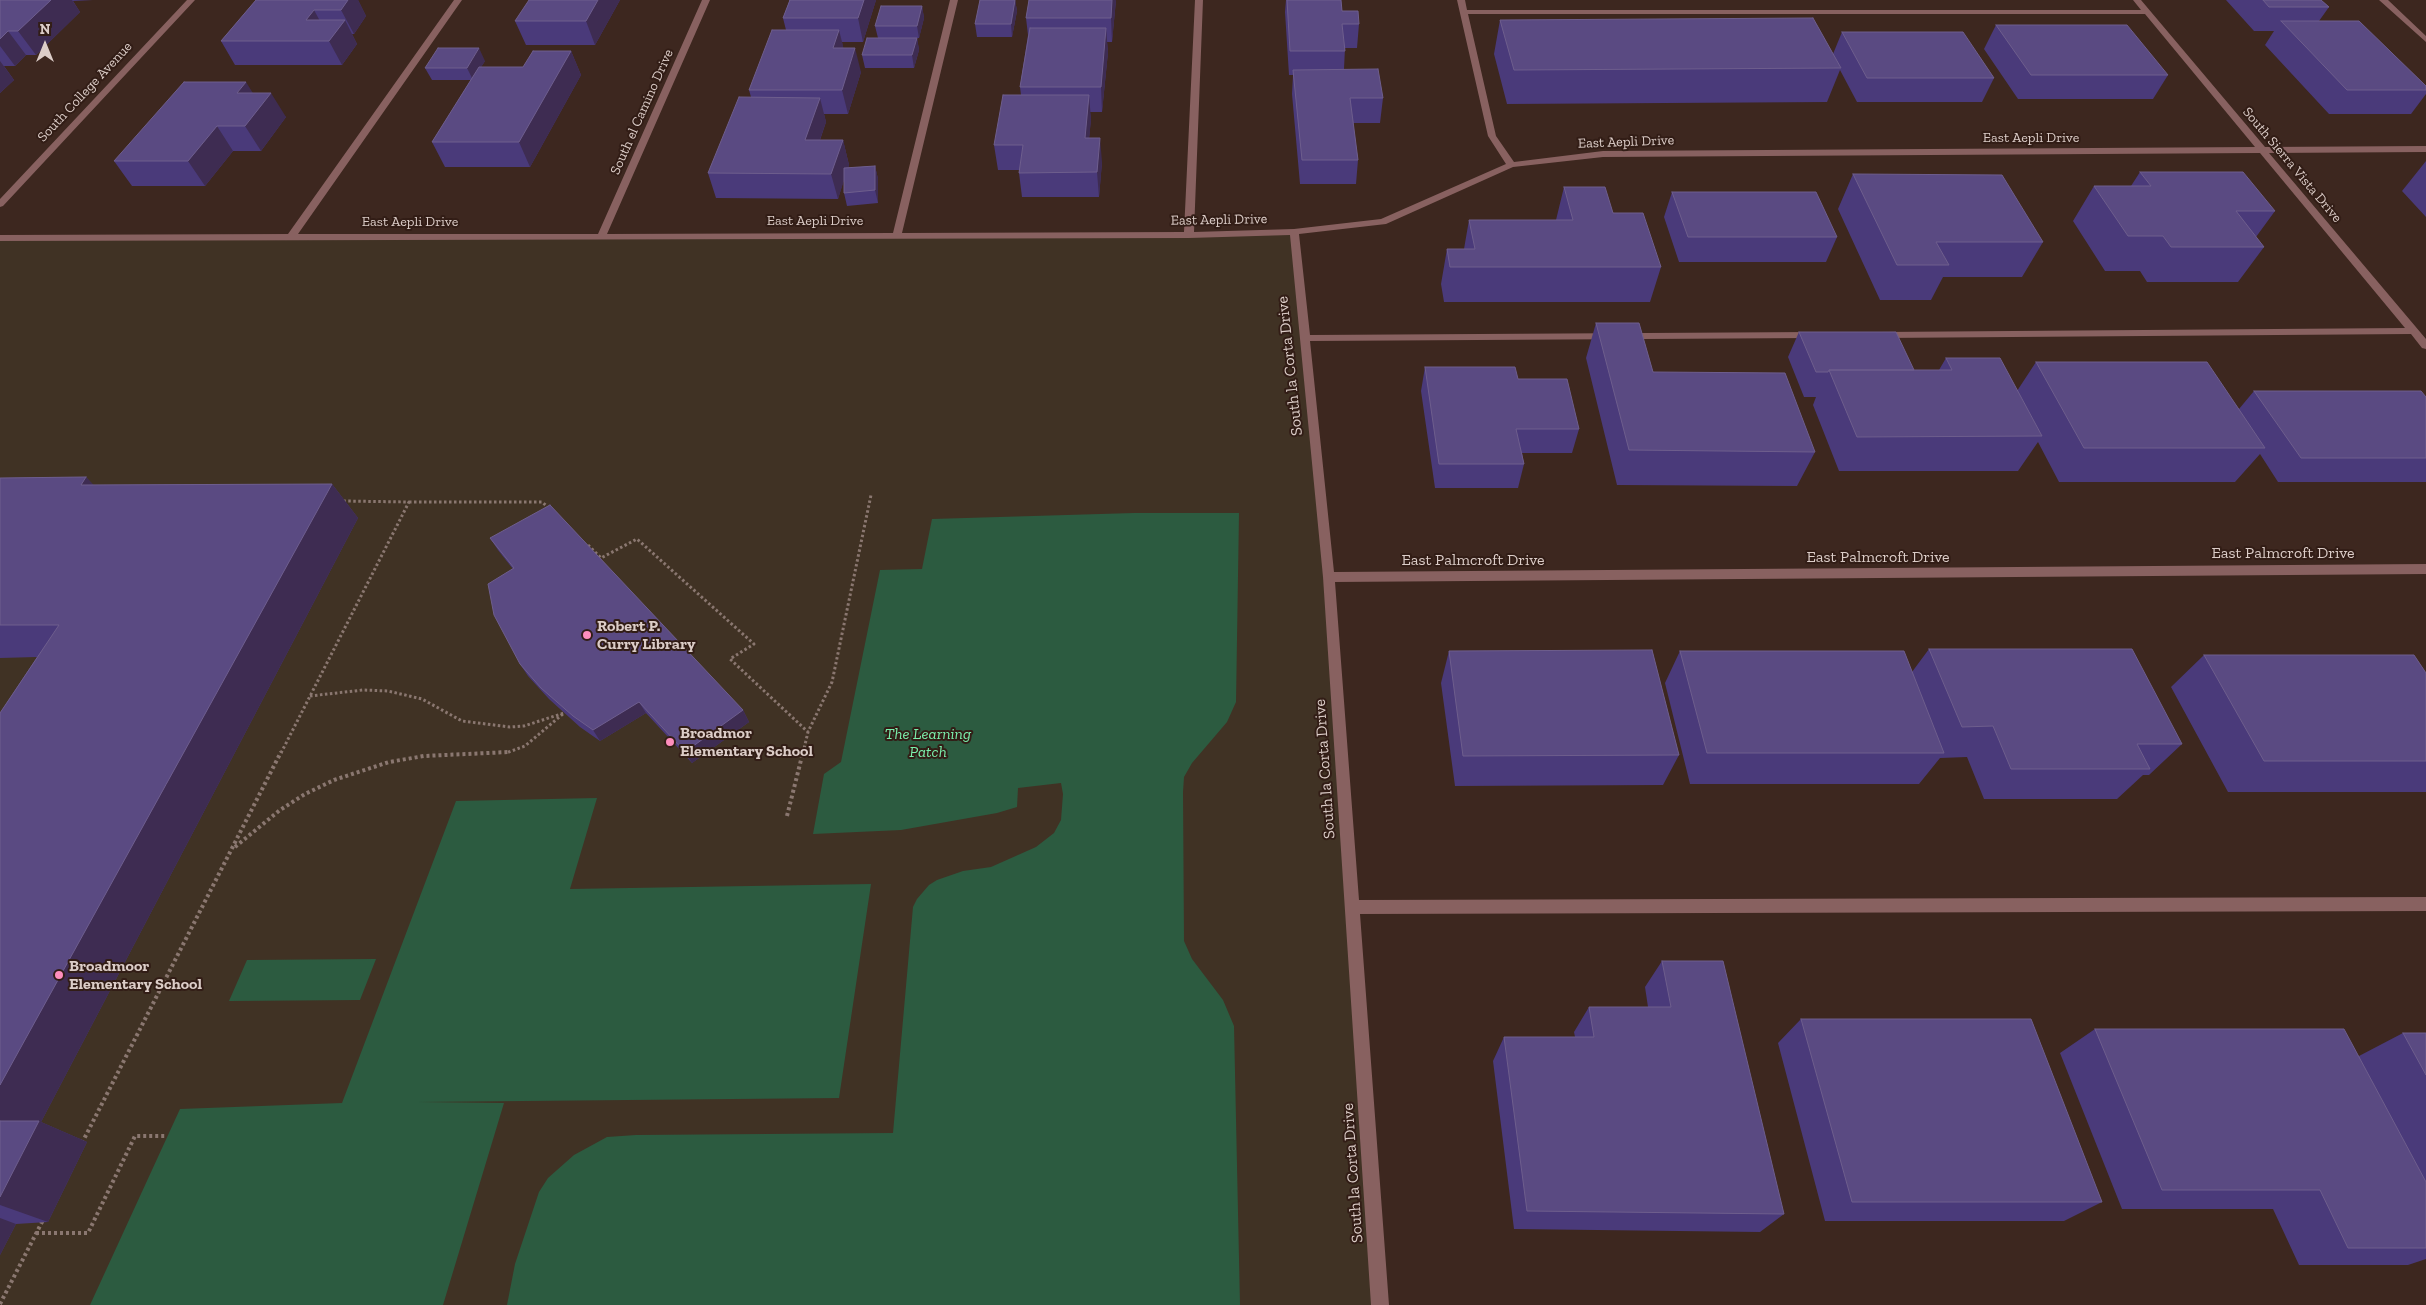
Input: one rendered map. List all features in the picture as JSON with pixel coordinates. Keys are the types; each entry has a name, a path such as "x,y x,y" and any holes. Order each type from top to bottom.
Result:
{"street":[{"name":"South College Avenue","path":"0,204 191,0"},
{"path":"292,236 458,0"},
{"name":"South el Camino Drive","path":"602,235 706,0"},
{"path":"898,235 954,0"},
{"path":"1189,235 1199,0"},
{"path":"1461,0 1492,136 1511,165"},
{"name":"South Sierra Vista Drive","path":"2137,0 2426,346"},
{"path":"2383,0 2426,40"},
{"path":"1464,12 2146,12"},
{"name":"East Aepli Drive","path":"0,238 1189,235 1294,232 1383,222 1511,165 1603,154 2426,149"},
{"name":"South la Corta Drive","path":"1294,232 1329,577 1380,1305"},
{"path":"1871,335 2413,332"},
{"path":"1306,338 1821,335"},
{"name":"East Palmcroft Drive","path":"1329,577 2426,568"},
{"path":"1352,907 2426,904"}],"path":[{"path":"787,816 808,732 832,682 871,495"},
{"path":"333,501 542,502 550,509"},
{"path":"80,1146 409,502"},
{"path":"582,539 601,558 637,539 754,644 730,659 789,712 808,732"},
{"path":"231,850 259,825 280,810 305,794 334,780 389,762 424,756 504,754 525,746 564,713 524,726 510,728 462,721 422,698 388,691 363,690 310,696"},
{"path":"36,1233 88,1233 135,1136 167,1136"},
{"path":"0,1304 45,1216"}],"shaded area":[{"name":"Broadmor Elementary School","path":"1294,232 1305,338 1380,1305 0,1305 0,238 1189,235"}],"green space":[{"name":"The Learning Patch","path":"1134,513 1239,513 1236,702 1227,722 1192,763 1184,777 1183,792 1184,941 1192,959 1223,1000 1234,1026 1240,1305 507,1305 515,1264 539,1192 548,1178 574,1155 607,1137 636,1135 893,1133 913,907 917,899 929,885 937,880 963,871 991,867 1036,847 1054,833 1061,820 1063,794 1061,783 1018,788 1017,807 997,813 901,830 813,834 824,774 841,762 880,570 922,569 932,519"},
{"path":"597,798 570,889 871,884 839,1098 419,1102 504,1103 443,1305 90,1305 180,1109 342,1103 456,801"},
{"path":"376,959 360,1000 229,1001 247,960"}],"building":[{"path":"0,0 51,0 18,31 8,31 0,39"},
{"path":"256,0 348,0 341,10 314,10 306,20 345,20 329,41 221,41"},
{"path":"529,0 598,0 586,21 515,21"},
{"path":"790,0 864,0 858,18 783,18"},
{"path":"980,0 1015,0 1011,24 975,24"},
{"path":"1029,0 1112,0 1111,18 1026,18"},
{"path":"1287,0 1341,0 1342,11 1358,11 1359,24 1342,24 1345,51 1290,51"},
{"path":"2263,0 2321,0 2329,7 2269,7"},
{"path":"881,6 922,6 917,26 875,26"},
{"path":"1813,18 1841,68 1514,70 1500,20"},
{"path":"2281,21 2359,21 2426,86 2426,90 2347,90"},
{"path":"1996,25 2127,25 2168,75 2031,75"},
{"path":"1030,28 1106,28 1101,87 1020,87"},
{"path":"772,30 839,30 833,48 855,48 842,90 749,90"},
{"path":"1842,32 1963,32 1994,78 1867,78"},
{"path":"867,38 917,38 912,55 862,55"},
{"path":"438,48 479,48 467,68 425,68"},
{"path":"533,51 571,51 519,142 432,142 479,67 523,67"},
{"path":"1378,69 1383,98 1350,98 1358,160 1302,160 1293,70"},
{"path":"184,82 246,82 237,93 271,93 245,126 217,126 188,161 114,161"},
{"path":"1003,95 1089,95 1085,138 1100,138 1097,172 1019,173 1023,145 994,145"},
{"path":"739,97 820,98 805,140 843,140 831,174 708,173"},
{"path":"875,166 875,190 844,193 844,168"},
{"path":"2140,172 2243,172 2275,211 2236,211 2264,247 2171,247 2163,236 2128,236 2094,186 2151,186"},
{"path":"1853,174 2002,175 2043,242 1936,242 1949,265 1897,265"},
{"path":"1564,187 1605,187 1613,213 1643,213 1661,267 1450,267 1447,249 1475,249 1469,220 1573,220"},
{"path":"1672,192 1816,192 1837,237 1688,237"},
{"path":"1596,323 1639,323 1653,372 1785,373 1815,452 1629,450"},
{"path":"1799,332 1896,332 1914,370 1829,370 1828,372 1816,372"},
{"path":"1946,358 2000,358 2042,436 1857,437 1829,370 1952,370"},
{"path":"2036,362 2207,362 2265,448 2084,448"},
{"path":"1425,367 1515,367 1518,379 1567,379 1579,429 1516,429 1524,464 1439,464"},
{"path":"2254,391 2421,391 2426,397 2426,458 2301,458"},
{"name":"Broadmoor Elementary School","path":"86,477 81,485 332,484 0,1085 0,713 59,625 0,625 0,478"},
{"name":"Robert P. Curry Library","path":"550,505 743,710 685,752 639,702 593,730 573,716 541,688 520,664 494,615 488,584 514,568 490,538"},
{"path":"1929,649 2132,649 2182,744 2137,744 2150,769 2011,769 1993,726 1962,727"},
{"path":"1652,650 1679,755 1463,756 1449,651"},
{"path":"1680,651 1904,651 1944,753 1707,753"},
{"path":"2204,655 2414,655 2426,673 2426,761 2264,761"},
{"path":"1662,961 1723,961 1784,1214 1527,1211 1504,1037 1594,1037 1589,1007 1671,1007"},
{"path":"1801,1019 2031,1019 2102,1202 1852,1202"},
{"path":"2095,1029 2344,1029 2426,1182 2426,1248 2348,1248 2320,1190 2162,1190"},
{"path":"2403,1033 2426,1033 2426,1075"},
{"path":"0,1121 39,1121 0,1197"}],"place":[{"name":"Robert P. Curry Library","path":"587,635"},
{"name":"Broadmor Elementary School","path":"670,742"},
{"name":"Broadmoor Elementary School","path":"59,975"}]}
